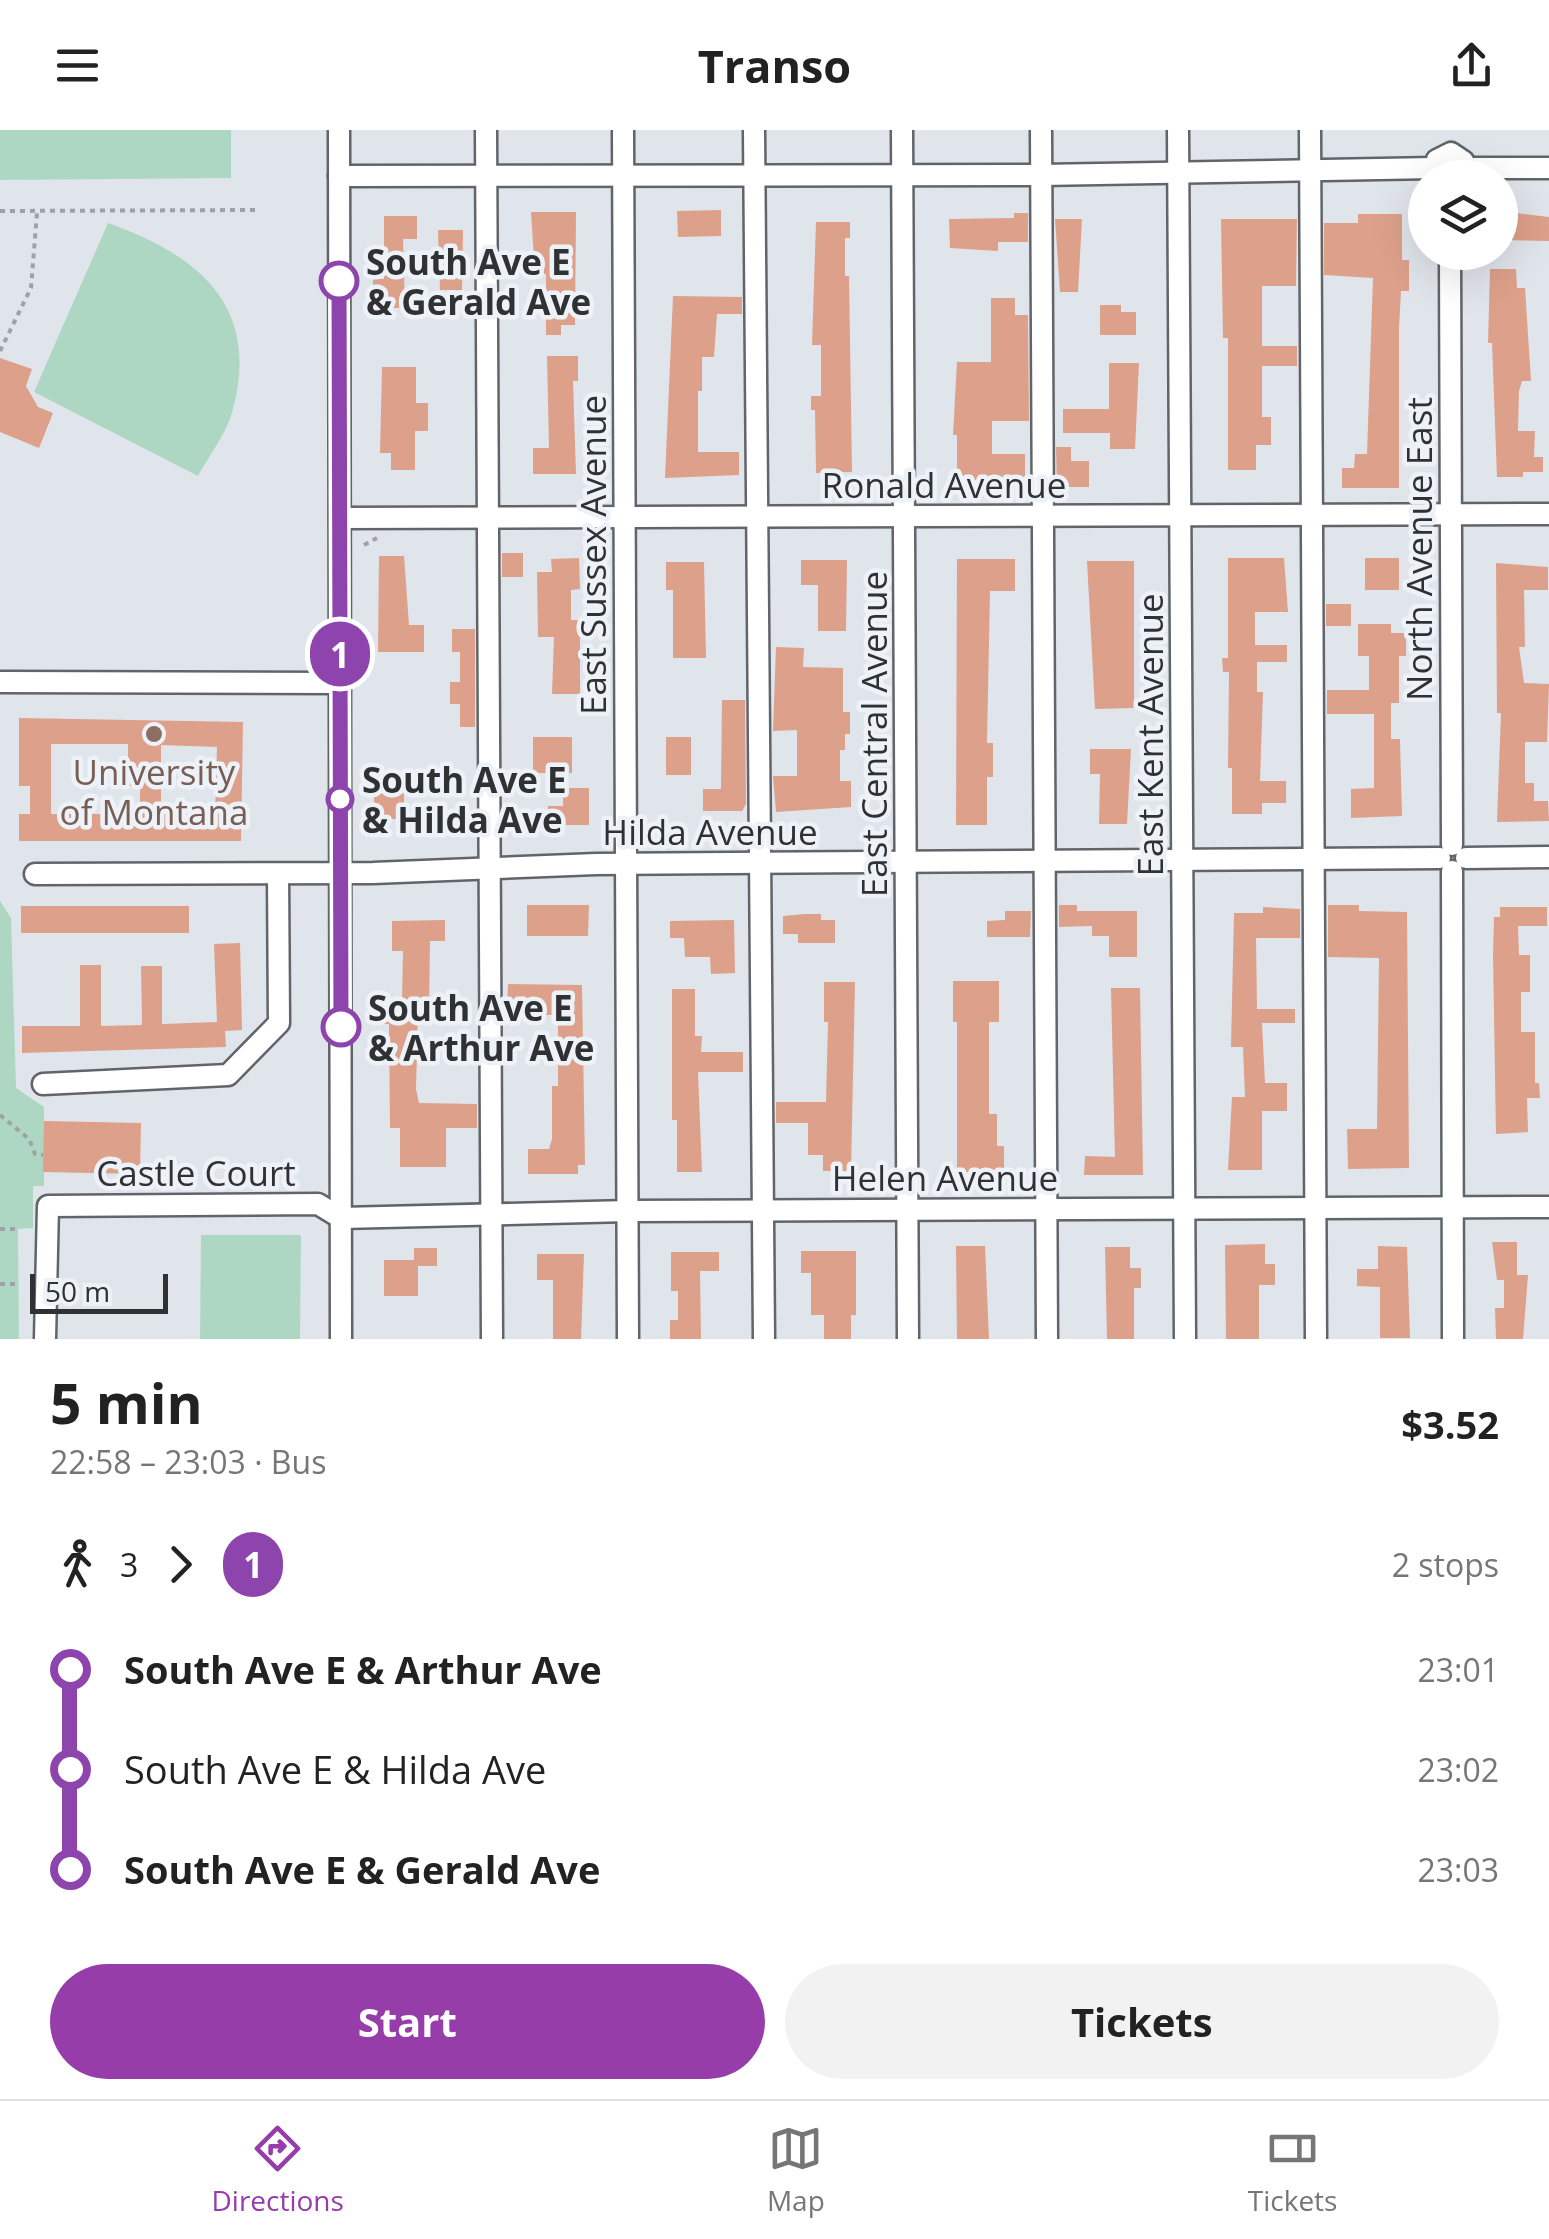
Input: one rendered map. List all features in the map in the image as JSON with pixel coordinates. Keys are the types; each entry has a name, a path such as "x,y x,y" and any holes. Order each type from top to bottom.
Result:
{"street":[{"path":"339,130 342,1339"},
{"path":"486,130 492,1339"},
{"name":"East Sussex Avenue","path":"623,130 628,1339"},
{"path":"754,130 764,1339"},
{"name":"East Central Avenue","path":"902,130 908,1339"},
{"path":"1041,130 1047,1339"},
{"name":"East Kent Avenue","path":"1178,130 1185,1339"},
{"path":"1310,130 1316,1339"},
{"path":"1442,160 1449,130"},
{"path":"339,176 623,172 1041,175 1408,167"},
{"path":"1518,170 1549,168"},
{"name":"North Avenue East","path":"1450,270 1453,1339"},
{"name":"Ronald Avenue","path":"340,518 1549,514"},
{"path":"0,682 340,682"},
{"name":"Hilda Avenue","path":"35,874 340,873 625,864 1549,857"},
{"path":"43,1084 228,1074 279,1023 278,874"},
{"name":"Castle Court","path":"45,1339 48,1206 318,1204 341,1218"},
{"name":"Helen Avenue","path":"341,1218 628,1211 1549,1208"}],"path":[{"path":"0,211 256,210"},
{"path":"0,350 31,288 37,211"},
{"path":"0,1115 30,1138 35,1154 43,1156"},
{"path":"0,1229 16,1229"},
{"path":"0,1284 16,1284"}],"green space":[{"path":"0,130 231,130 231,178 0,180"},
{"path":"108,223 171,252 196,270 216,291 231,316 238,345 239,378 231,416 198,476 34,392"},
{"path":"0,901 11,918 16,1088 44,1107 44,1186 33,1186 33,1228 18,1229 19,1339 0,1339"},
{"path":"201,1235 301,1235 300,1339 200,1339"}],"building":[{"path":"721,210 721,236 678,237 677,211"},
{"path":"531,212 576,212 575,325 561,325 561,335 546,335 546,274 535,274"},
{"path":"1014,213 1028,213 1028,242 998,242 998,251 950,248 949,219 1014,218"},
{"path":"1518,213 1549,217 1549,241 1518,240"},
{"path":"1358,214 1402,214 1402,260 1408,260 1409,291 1401,291 1399,328 1399,488 1342,488 1342,468 1354,468 1355,454 1367,454 1373,278 1324,275 1324,223 1358,223"},
{"path":"384,216 417,216 417,239 403,239 405,308 373,308 373,279 384,279"},
{"path":"1055,219 1082,219 1078,292 1060,292"},
{"path":"1221,219 1297,219 1296,286 1262,286 1262,346 1297,346 1297,366 1262,366 1262,417 1271,417 1271,445 1256,445 1256,470 1228,470 1228,338 1223,338"},
{"path":"816,222 850,222 850,238 845,238 845,276 849,276 852,472 816,473 815,410 811,410 811,396 821,396 821,345 812,345"},
{"path":"438,230 463,230 462,290 440,290"},
{"path":"1490,270 1516,270 1517,288 1525,288 1531,381 1522,381 1519,391 1518,431 1535,431 1534,457 1543,457 1543,472 1497,477 1492,343 1488,343"},
{"path":"673,296 742,297 742,314 717,314 714,357 702,357 702,391 698,391 698,452 739,452 739,475 665,478"},
{"path":"991,298 1015,298 1015,315 1028,315 1029,421 992,421 992,454 1025,454 1025,480 957,480 957,435 953,435 957,362 991,362"},
{"path":"1100,305 1121,305 1121,312 1136,312 1136,335 1100,335"},
{"path":"547,356 578,356 578,381 573,381 576,474 533,474 533,448 549,448"},
{"path":"0,358 32,369 26,386 38,407 53,413 39,448 0,432"},
{"path":"1109,363 1139,363 1135,449 1110,449 1110,433 1063,433 1063,409 1109,409"},
{"path":"382,367 416,367 416,403 428,403 428,431 415,431 415,470 391,470 391,453 380,453"},
{"path":"1056,447 1071,447 1071,461 1089,461 1089,487 1057,487"},
{"path":"502,553 523,553 523,577 502,577"},
{"path":"379,556 404,556 409,625 424,625 424,652 378,652"},
{"path":"579,558 580,589 571,590 571,620 580,620 580,694 552,694 554,637 538,637 537,572 552,572 551,559"},
{"path":"1228,558 1284,558 1288,612 1255,612 1255,645 1287,645 1287,662 1257,662 1257,692 1263,692 1260,781 1286,781 1286,803 1262,803 1262,814 1232,814 1232,768 1228,768 1229,672 1223,672 1222,658 1228,658"},
{"path":"1365,558 1399,558 1399,590 1365,590"},
{"path":"957,559 1015,559 1015,591 990,591 987,743 993,743 993,777 987,777 987,825 956,825"},
{"path":"801,560 847,560 846,631 818,631 818,585 801,585"},
{"path":"1087,561 1134,561 1134,708 1095,709"},
{"path":"666,562 704,562 706,658 673,658 673,590 666,590"},
{"path":"1496,563 1548,567 1548,590 1524,590 1525,647 1519,647 1524,683 1549,684 1547,742 1525,742 1525,783 1534,783 1534,801 1548,801 1549,821 1497,822 1501,713 1497,713"},
{"path":"1326,604 1351,604 1351,626 1326,626"},
{"path":"1358,624 1391,624 1391,633 1406,633 1406,656 1399,656 1399,703 1391,703 1391,739 1400,739 1402,816 1351,818 1351,789 1374,788 1374,714 1327,714 1327,690 1369,690 1369,656 1358,656"},
{"path":"452,629 475,629 475,727 460,727 460,704 450,704 450,682 460,682 460,652 452,652"},
{"path":"776,647 804,648 803,667 843,668 843,712 850,712 850,734 845,734 845,750 840,750 840,781 851,781 851,807 776,812 773,776 797,776 797,730 773,731"},
{"path":"722,700 745,700 746,804 742,811 703,811 703,789 721,789"},
{"path":"19,718 243,722 241,841 19,841 19,814 30,814 30,786 19,786","holes":["51,744 128,744 128,786 140,786 140,814 51,814","161,745 217,747 215,814 161,814"]},
{"path":"533,737 572,737 572,773 533,773"},
{"path":"666,737 691,737 691,775 666,775"},
{"path":"1090,749 1131,749 1127,824 1099,824 1100,774 1090,774"},
{"path":"374,784 404,784 404,819 374,819"},
{"path":"563,788 589,788 589,825 548,825 548,806 563,806"},
{"path":"527,905 589,905 588,936 527,936"},
{"path":"1059,905 1077,905 1077,911 1137,911 1137,957 1109,957 1109,936 1092,936 1092,926 1059,927"},
{"path":"1328,905 1359,905 1359,911 1407,912 1409,1168 1348,1169 1347,1129 1377,1129 1379,958 1328,957"},
{"path":"21,906 189,906 189,933 21,933"},
{"path":"1263,907 1300,909 1300,938 1256,938 1257,1009 1295,1009 1295,1023 1262,1023 1265,1083 1287,1083 1287,1111 1262,1111 1262,1170 1228,1170 1232,1097 1245,1097 1243,1047 1231,1047 1234,913 1263,913"},
{"path":"1500,907 1547,907 1547,926 1518,926 1519,955 1530,955 1530,992 1521,992 1521,1032 1535,1032 1535,1083 1539,1083 1540,1098 1527,1098 1528,1132 1496,1134 1493,955 1494,917 1500,917"},
{"path":"1005,911 1031,911 1030,937 987,937 987,921 1005,920"},
{"path":"821,914 821,920 835,920 835,943 798,943 798,934 783,934 783,916"},
{"path":"445,920 445,941 430,941 429,1010 418,1010 416,1089 419,1103 477,1104 477,1128 446,1128 446,1167 400,1167 400,1128 390,1128 389,1024 380,1024 380,1002 402,1002 403,951 392,951 392,921"},
{"path":"734,920 735,973 711,974 710,957 685,957 684,938 670,938 670,921"},
{"path":"240,943 242,1030 225,1031 226,1047 22,1053 22,1026 80,1026 80,965 101,965 101,1026 142,1025 141,966 162,966 162,1024 217,1022 214,944"},
{"path":"953,981 999,981 999,1022 989,1022 989,1114 997,1114 997,1146 1004,1146 1004,1172 957,1172 957,1022 953,1022"},
{"path":"824,982 855,982 851,1171 823,1171 823,1155 808,1155 808,1123 776,1123 776,1102 826,1102 828,1022 824,1022"},
{"path":"508,984 582,985 585,1165 578,1165 578,1174 528,1174 528,1149 549,1149 552,1139 552,1086 558,1086 558,1015 533,1015 533,1006 507,1005"},
{"path":"1111,988 1140,988 1143,1175 1084,1175 1085,1156 1115,1157"},
{"path":"672,989 695,989 695,1036 702,1036 701,1052 743,1052 743,1072 698,1072 702,1172 677,1172 677,1120 672,1120"},
{"path":"44,1121 141,1123 140,1174 43,1172"},
{"path":"1492,1242 1517,1242 1517,1275 1528,1275 1523,1339 1496,1339 1495,1308 1504,1308 1504,1280 1497,1280"},
{"path":"1265,1244 1265,1264 1275,1264 1275,1285 1259,1285 1259,1339 1226,1339 1225,1245"},
{"path":"956,1246 985,1246 989,1339 957,1339"},
{"path":"1378,1246 1407,1247 1410,1338 1380,1338 1380,1287 1357,1286 1357,1269 1378,1269"},
{"path":"1105,1247 1130,1247 1130,1268 1141,1268 1141,1288 1134,1288 1134,1339 1107,1339"},
{"path":"414,1248 437,1248 437,1266 418,1266 418,1296 384,1296 384,1260 414,1260"},
{"path":"801,1251 856,1251 856,1315 851,1315 851,1339 824,1339 824,1315 811,1315 811,1273 801,1273"},
{"path":"671,1252 719,1252 719,1271 700,1271 701,1339 670,1339 670,1320 678,1320 678,1291 671,1291"},
{"path":"537,1254 584,1254 581,1339 553,1339 553,1280 537,1280"}],"bus line":[{"name":"1","path":"339,281 341,1027"}],"place":[{"name":"South Ave E & Gerald Ave","path":"339,281"},
{"name":"University of Montana","path":"154,734"},
{"name":"South Ave E & Hilda Ave","path":"340,799"},
{"name":"South Ave E & Arthur Ave","path":"341,1027"}]}
